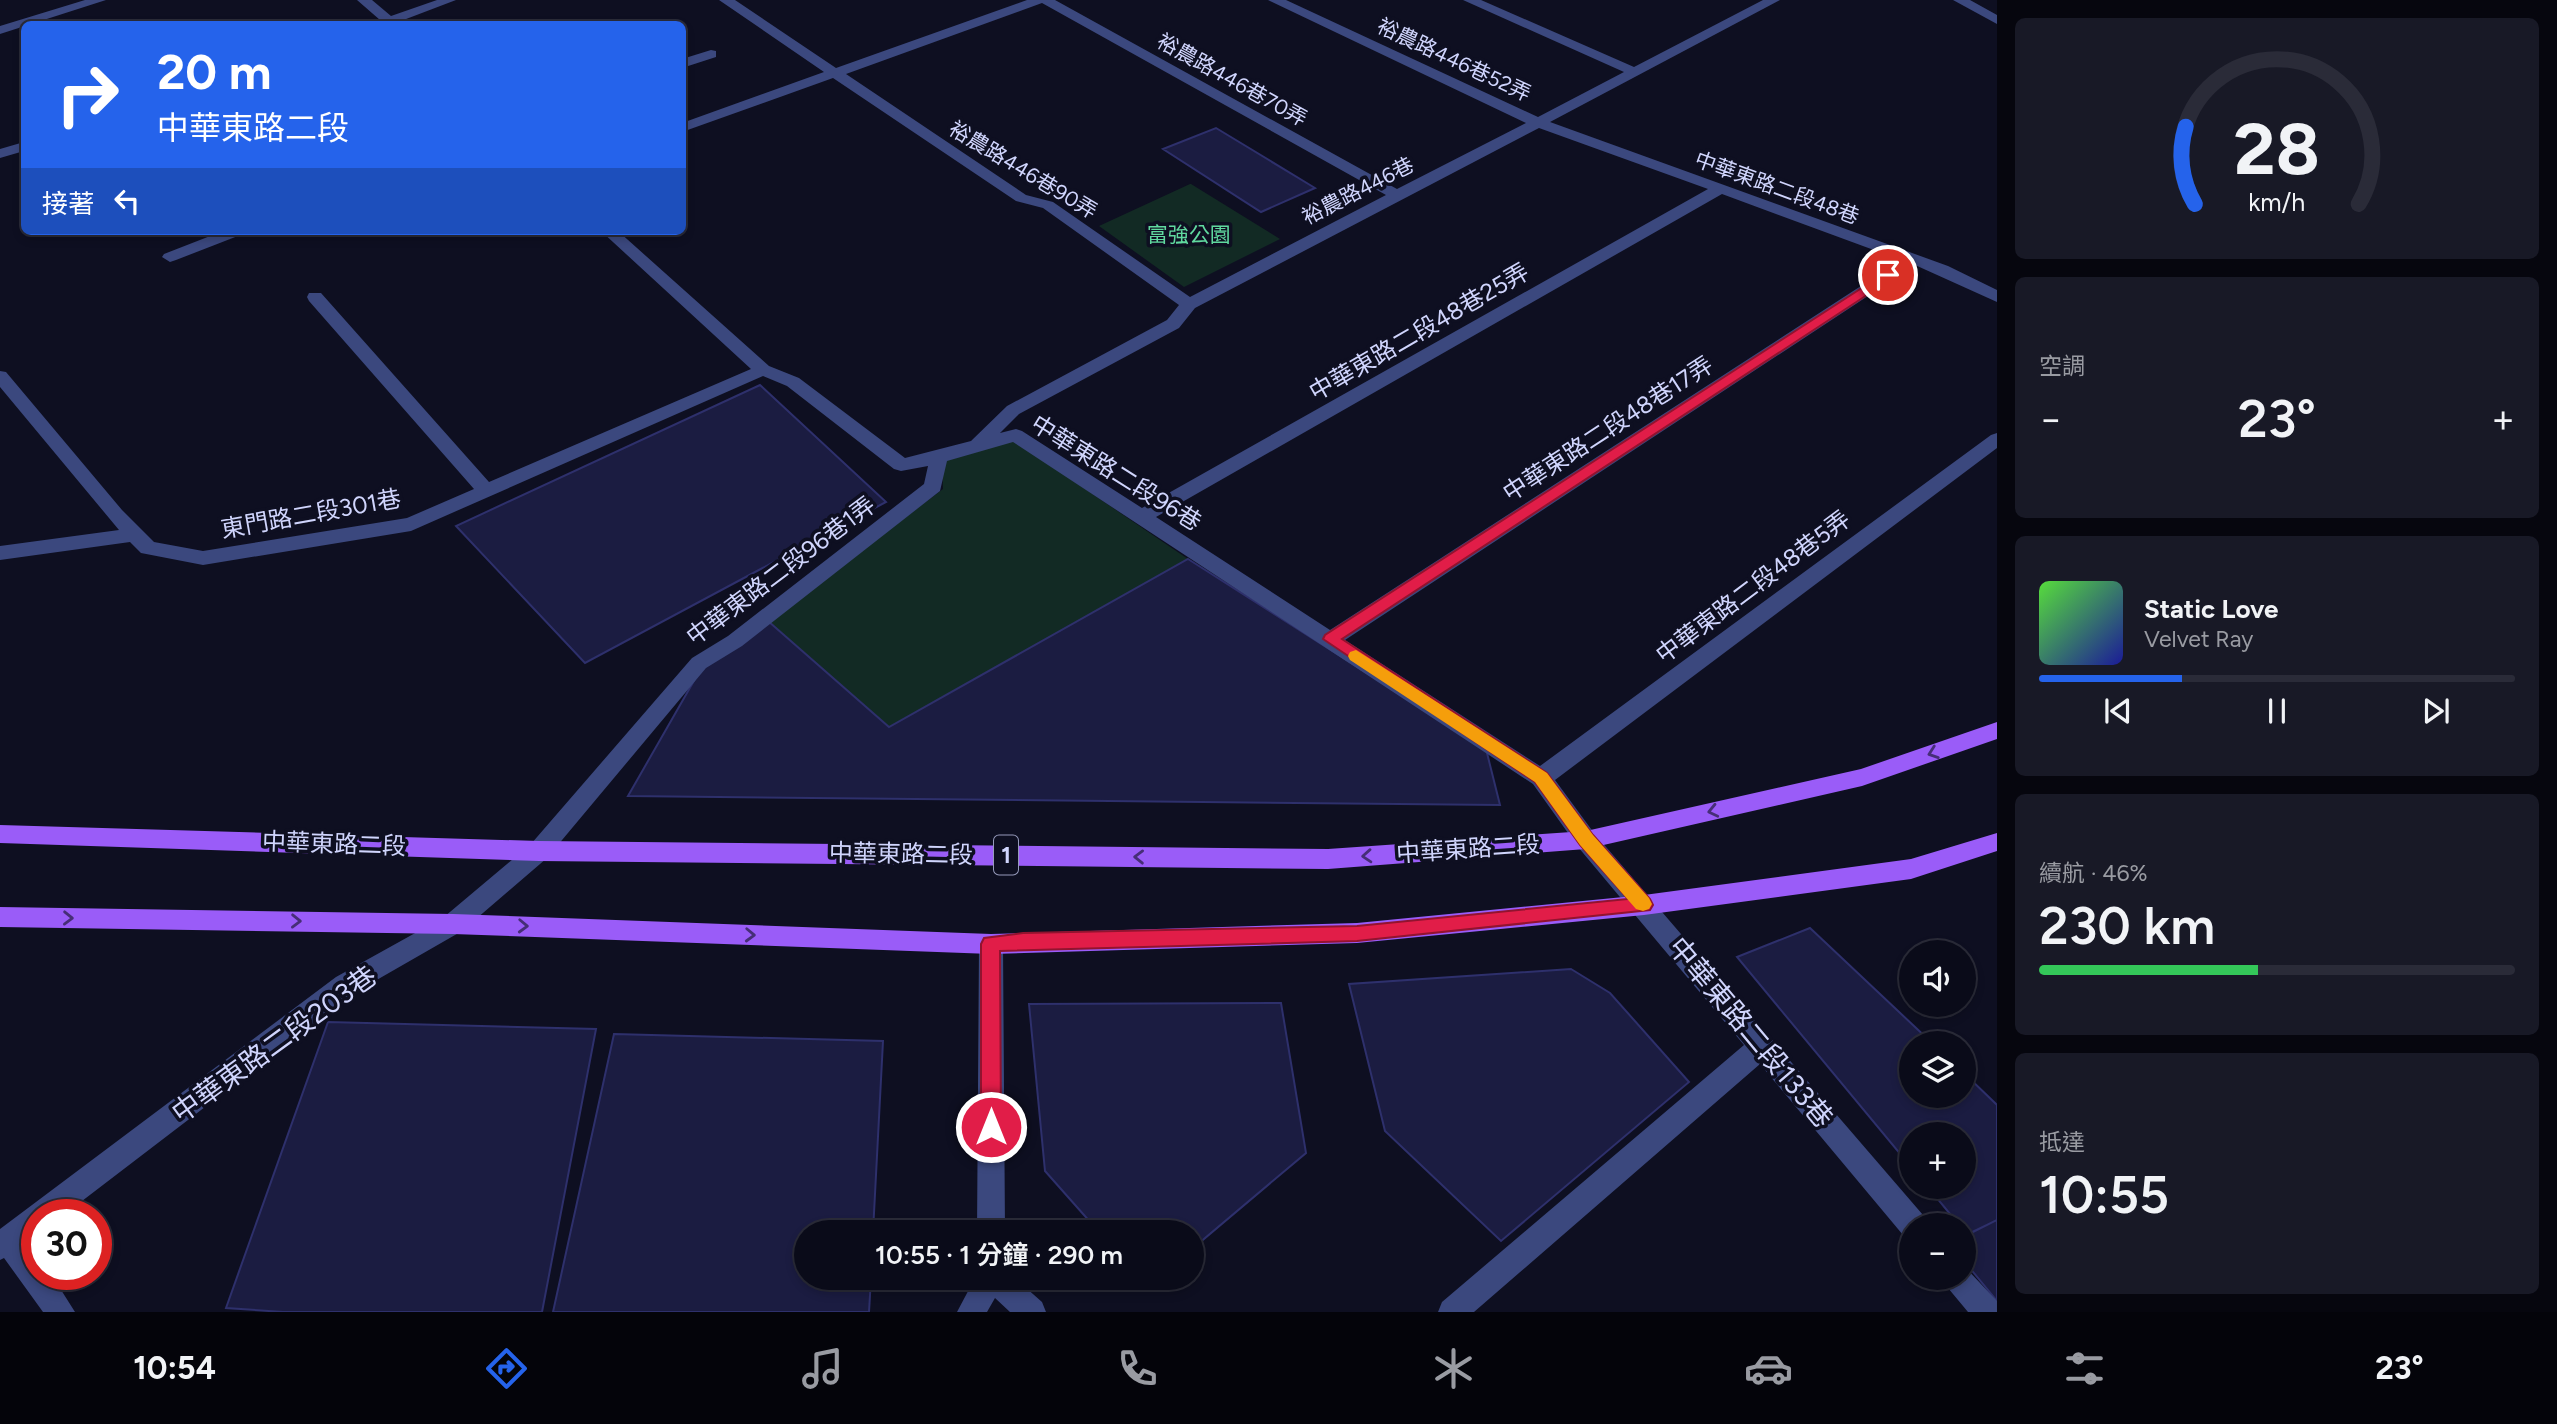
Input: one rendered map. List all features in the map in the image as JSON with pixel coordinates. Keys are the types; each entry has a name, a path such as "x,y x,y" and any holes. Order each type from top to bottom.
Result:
{"main road":[{"name":"中華東路二段","path":"0,834 539,851 1328,859 1586,840 1862,778 1997,730"},
{"path":"0,917 453,924 991,944 1357,933 1644,905 1911,869 1997,842"}],"street":[{"path":"30,21 99,0"},
{"path":"364,0 383,21"},
{"path":"391,21 449,0"},
{"name":"裕農路446巷90弄","path":"726,0 1021,198 1048,205 1189,304"},
{"path":"686,127 1039,0"},
{"name":"裕農路446巷70弄","path":"1045,0 1398,196"},
{"name":"裕農路446巷52弄","path":"1275,0 1539,123"},
{"path":"1470,0 1636,72"},
{"name":"裕農路446巷","path":"979,444 1013,410 1173,324 1189,304 1773,0"},
{"path":"1960,0 1997,20"},
{"path":"0,30 21,24"},
{"path":"686,63 711,54"},
{"name":"中華東路二段48巷","path":"1539,123 1942,270 1997,297"},
{"path":"0,154 21,147"},
{"name":"中華東路二段48巷25弄","path":"1142,517 1720,189"},
{"path":"170,257 227,235"},
{"name":"中華東路二段96巷","path":"613,235 763,369 793,383 901,465 938,460 979,444 1016,435 1541,778 1586,840"},
{"name":"中華東路二段48巷17弄","path":"1331,639 1912,260"},
{"path":"315,297 486,491"},
{"name":"東門路二段301巷","path":"0,376 134,535 148,548 203,558 411,524 763,369"},
{"name":"中華東路二段48巷5弄","path":"1541,778 1997,439"},
{"name":"中華東路二段96巷1弄","path":"539,851 699,663 735,642 933,487 938,460"},
{"path":"0,553 134,535"},
{"name":"中華東路二段133巷","path":"1586,840 1644,905 1903,1213"},
{"name":"中華東路二段203巷","path":"63,1199 345,985 453,924 539,851"},
{"path":"991,944 992,1220"},
{"path":"1452,1312 1762,1046"},
{"path":"21,1231 4,1243 61,1312"},
{"path":"971,1312 985,1290"},
{"path":"1006,1290 1032,1312"},
{"path":"1968,1290 1987,1312"}],"green space":[{"name":"富強公園","path":"1190,184 1280,239 1184,287 1099,226"},
{"path":"1013,440 1188,559 889,727 768,621 943,489 942,461"}],"building":[{"path":"1216,128 1315,188 1261,212 1163,149"},
{"path":"760,385 886,502 585,663 456,526"},
{"path":"1188,559 1486,749 1500,805 628,796 703,665 768,621 889,727"},
{"path":"1810,928 1899,1012 1899,1017 1904,1017 1919,1031 1899,1031 1899,1108 1976,1108 1976,1085 1997,1105 1997,1220 1976,1230 1976,1213 1949,1213 1938,1199 1976,1199 1976,1122 1899,1122 1899,1153 1737,957"},
{"path":"1571,969 1610,993 1689,1082 1501,1241 1385,1131 1349,984"},
{"path":"1281,1003 1306,1153 1204,1239 1204,1220 1088,1220 1045,1171 1029,1004"},
{"path":"328,1022 596,1029 542,1312 283,1312 226,1308"},
{"path":"614,1034 883,1041 874,1220 794,1220 794,1290 870,1290 869,1312 553,1312"},
{"path":"1997,1220 1997,1301 1976,1276 1976,1230"}],"slow traffic":[{"path":"1356,656 1541,778 1586,840 1643,904"}],"route":[{"path":"991,1127 991,944 1357,933 1644,905 1586,840 1541,778 1331,639 1888,275"}]}
